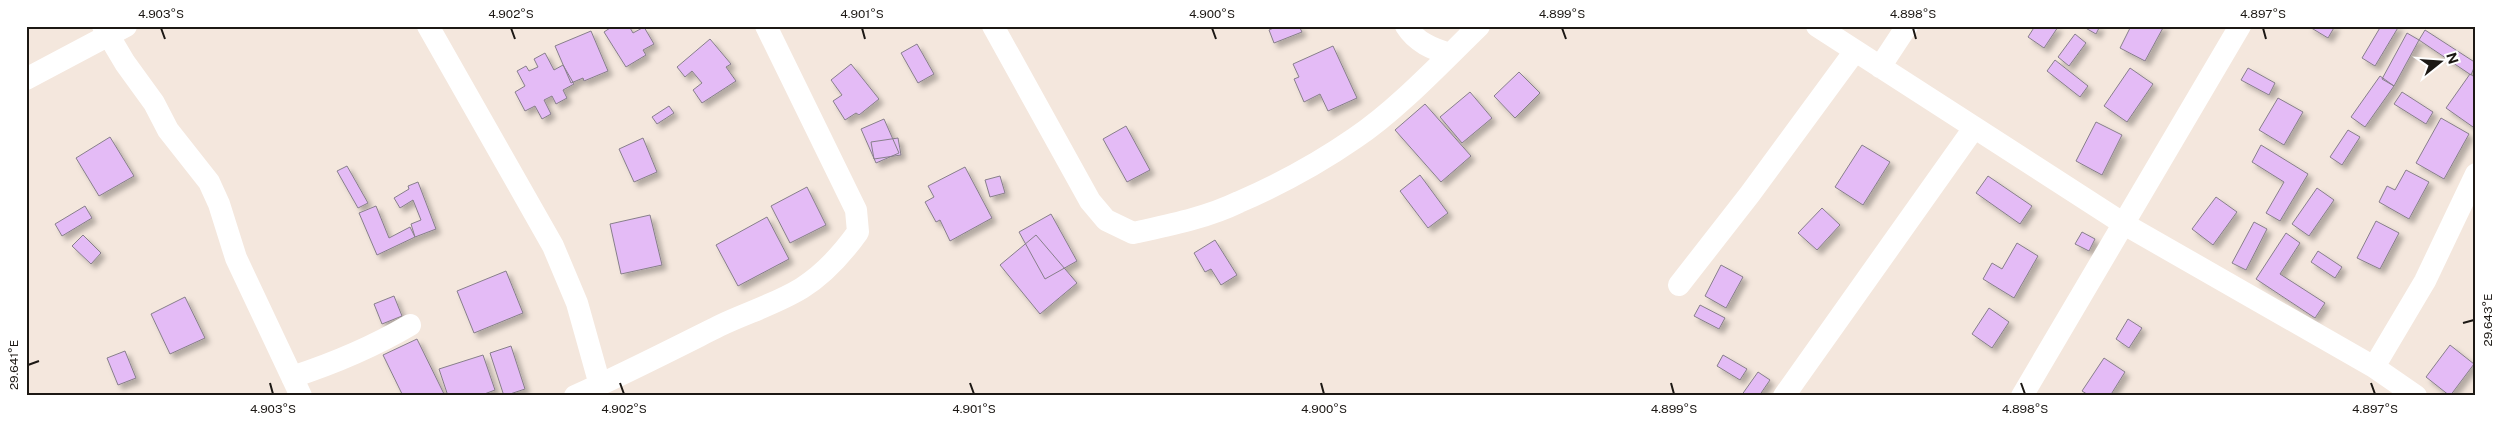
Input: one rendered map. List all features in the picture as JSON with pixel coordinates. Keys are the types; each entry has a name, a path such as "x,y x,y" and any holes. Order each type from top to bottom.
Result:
{"street":[{"path":"428,26 553,246 577,303 600,385"},
{"path":"575,396 801,288 818,276 858,232 856,210 766,26"},
{"path":"994,26 1090,201 1106,220 1134,234 1193,219 1238,203 1298,172 1356,138 1479,26"},
{"path":"1406,26 1411,35 1432,49 1450,54"},
{"path":"1817,26 2124,224 2374,367 2405,393"},
{"path":"1880,67 1907,26"},
{"path":"2022,396 2240,26"},
{"path":"26,79 112,30 124,63 142,85 168,130 209,182 236,258 297,386 331,364 372,347 410,324"},
{"path":"1679,285 1750,194 1855,51"},
{"path":"1784,396 1974,128"},
{"path":"2374,367 2425,281 2476,174"}],"building":[{"path":"613,26 629,26 633,33 644,27 654,44 643,50 646,55 626,67 604,32"},
{"path":"1278,26 1299,26 1302,32 1274,43 1269,30"},
{"path":"2035,26 2058,27 2044,48 2028,37"},
{"path":"2082,26 2100,26 2096,34"},
{"path":"2131,26 2164,26 2145,61 2120,48"},
{"path":"2308,26 2335,26 2328,38"},
{"path":"2381,26 2399,26 2375,66 2362,58"},
{"path":"2425,30 2476,63 2471,75 2419,40"},
{"path":"591,31 608,71 584,81 583,78 571,83 555,46"},
{"path":"2407,33 2419,40 2394,86 2382,79"},
{"path":"2075,34 2086,43 2069,66 2058,57"},
{"path":"710,39 731,64 726,67 736,81 702,103 693,90 702,83 692,71 685,77 677,67"},
{"path":"917,44 934,74 918,83 901,53"},
{"path":"1333,46 1357,98 1328,111 1320,94 1304,102 1294,79 1299,77 1293,64"},
{"path":"545,53 554,70 563,65 574,84 563,90 567,98 556,104 552,96 544,100 551,114 542,119 535,106 525,111 515,92 525,86 517,71 526,66 529,71 538,67 534,59"},
{"path":"2055,60 2088,86 2080,97 2047,71"},
{"path":"851,64 879,99 859,115 856,113 845,120 833,101 842,95 831,80"},
{"path":"2130,68 2153,84 2127,122 2104,106"},
{"path":"2248,68 2275,83 2269,95 2241,80"},
{"path":"1519,72 1540,93 1515,118 1494,96"},
{"path":"2470,74 2476,78 2476,123 2473,127 2446,108"},
{"path":"2380,76 2394,86 2365,127 2351,117"},
{"path":"1470,92 1492,118 1462,143 1440,117"},
{"path":"2402,92 2433,112 2426,124 2394,104"},
{"path":"2278,98 2303,112 2284,145 2259,130"},
{"path":"1425,104 1471,156 1441,182 1395,130"},
{"path":"669,106 674,113 657,124 652,117"},
{"path":"2441,118 2469,134 2444,179 2416,163"},
{"path":"884,119 899,153 876,163 861,129"},
{"path":"2096,122 2122,135 2102,175 2076,161"},
{"path":"1126,126 1150,170 1127,182 1103,139"},
{"path":"2348,130 2360,137 2342,165 2330,157"},
{"path":"110,137 134,176 99,196 76,158"},
{"path":"643,138 657,172 634,182 619,149"},
{"path":"898,138 901,155 874,159 871,142"},
{"path":"1862,145 1890,162 1863,205 1835,187"},
{"path":"2261,145 2308,174 2280,221 2266,213 2284,182 2252,162"},
{"path":"347,166 368,203 358,208 337,171"},
{"path":"965,167 992,218 950,241 940,220 936,222 925,202 934,197 928,186"},
{"path":"2406,170 2429,182 2409,219 2379,202 2387,186 2395,190"},
{"path":"1420,175 1448,213 1428,228 1400,191"},
{"path":"1000,176 1005,193 990,197 985,180"},
{"path":"1988,176 2032,206 2020,224 1976,193"},
{"path":"418,182 436,229 415,237 411,224 421,220 413,200 400,208 394,198 409,189 408,186"},
{"path":"807,187 826,225 790,243 771,206"},
{"path":"2317,188 2334,200 2309,236 2292,224"},
{"path":"2216,197 2237,212 2213,245 2192,229"},
{"path":"85,206 92,218 62,236 55,224"},
{"path":"376,206 389,238 410,227 415,237 377,255 359,213"},
{"path":"1822,208 1840,225 1817,250 1798,233"},
{"path":"1051,214 1077,261 1045,279 1019,232"},
{"path":"650,215 662,265 621,274 610,224"},
{"path":"767,217 789,259 738,286 716,245"},
{"path":"2376,221 2399,233 2380,269 2357,258"},
{"path":"2254,222 2267,229 2246,270 2232,263"},
{"path":"2082,232 2095,239 2089,251 2075,244"},
{"path":"2286,233 2300,243 2280,274 2325,303 2315,318 2256,279"},
{"path":"83,235 101,253 91,264 72,246"},
{"path":"1036,235 1077,283 1040,314 1000,265"},
{"path":"1215,240 1237,275 1221,285 1211,269 1205,272 1194,253"},
{"path":"2017,243 2038,256 2014,298 1983,279 1992,263 2002,269"},
{"path":"2318,251 2342,267 2335,278 2311,262"},
{"path":"1721,265 1743,277 1726,308 1705,296"},
{"path":"506,271 523,313 474,333 457,291"},
{"path":"394,296 402,316 382,324 374,304"},
{"path":"185,297 205,338 170,354 151,314"},
{"path":"1700,305 1725,318 1719,329 1694,316"},
{"path":"1989,308 2009,322 1992,348 1972,334"},
{"path":"2128,319 2142,328 2129,348 2116,339"},
{"path":"417,339 445,396 403,396 383,355"},
{"path":"2450,345 2474,364 2450,396 2426,377"},
{"path":"511,346 525,389 504,396 490,353"},
{"path":"125,351 136,378 118,385 107,358"},
{"path":"483,355 495,390 479,396 448,396 439,369"},
{"path":"1723,355 1747,369 1740,380 1717,366"},
{"path":"2104,358 2125,372 2110,396 2090,396 2082,391"},
{"path":"1758,372 1770,380 1759,396 1741,396"}]}
